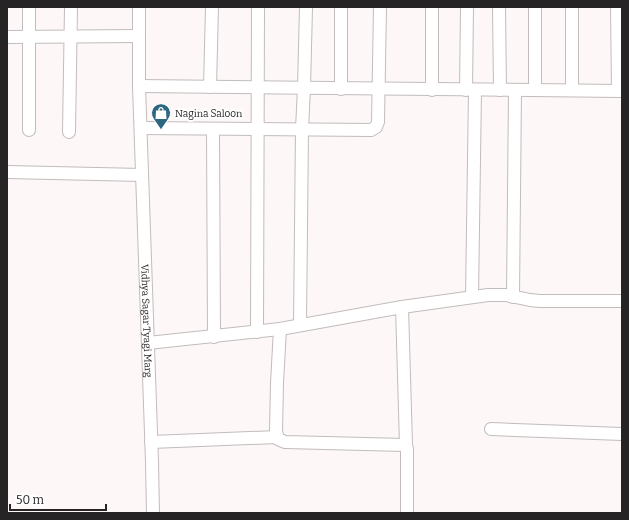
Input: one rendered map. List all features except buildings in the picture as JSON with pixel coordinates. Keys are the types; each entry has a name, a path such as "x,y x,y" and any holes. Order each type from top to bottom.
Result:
{"street":[{"path":"28,7 29,130"},
{"path":"70,132 71,7"},
{"name":"Vidhya Sagar Tyagi Marg","path":"139,7 139,86 153,513"},
{"path":"210,87 212,7"},
{"path":"257,332 258,7"},
{"path":"300,325 302,129 306,7"},
{"path":"341,7 341,89"},
{"path":"141,128 371,130 376,127 378,122 380,7"},
{"path":"432,7 432,90"},
{"path":"467,7 470,90 472,297"},
{"path":"499,7 500,90"},
{"path":"534,90 535,7"},
{"path":"572,7 572,90"},
{"path":"139,86 620,91 618,7"},
{"path":"7,36 139,36"},
{"path":"513,297 515,90"},
{"path":"213,129 214,336"},
{"path":"7,172 142,175"},
{"path":"148,343 280,329 402,307 488,295 506,295 540,301 622,301"},
{"path":"402,307 406,445 408,461 407,513"},
{"path":"280,329 276,431 280,441 406,445"},
{"path":"491,429 622,434"},
{"path":"151,442 278,437"}],"place":[{"name":"Nagina Saloon","path":"161,130"}]}
